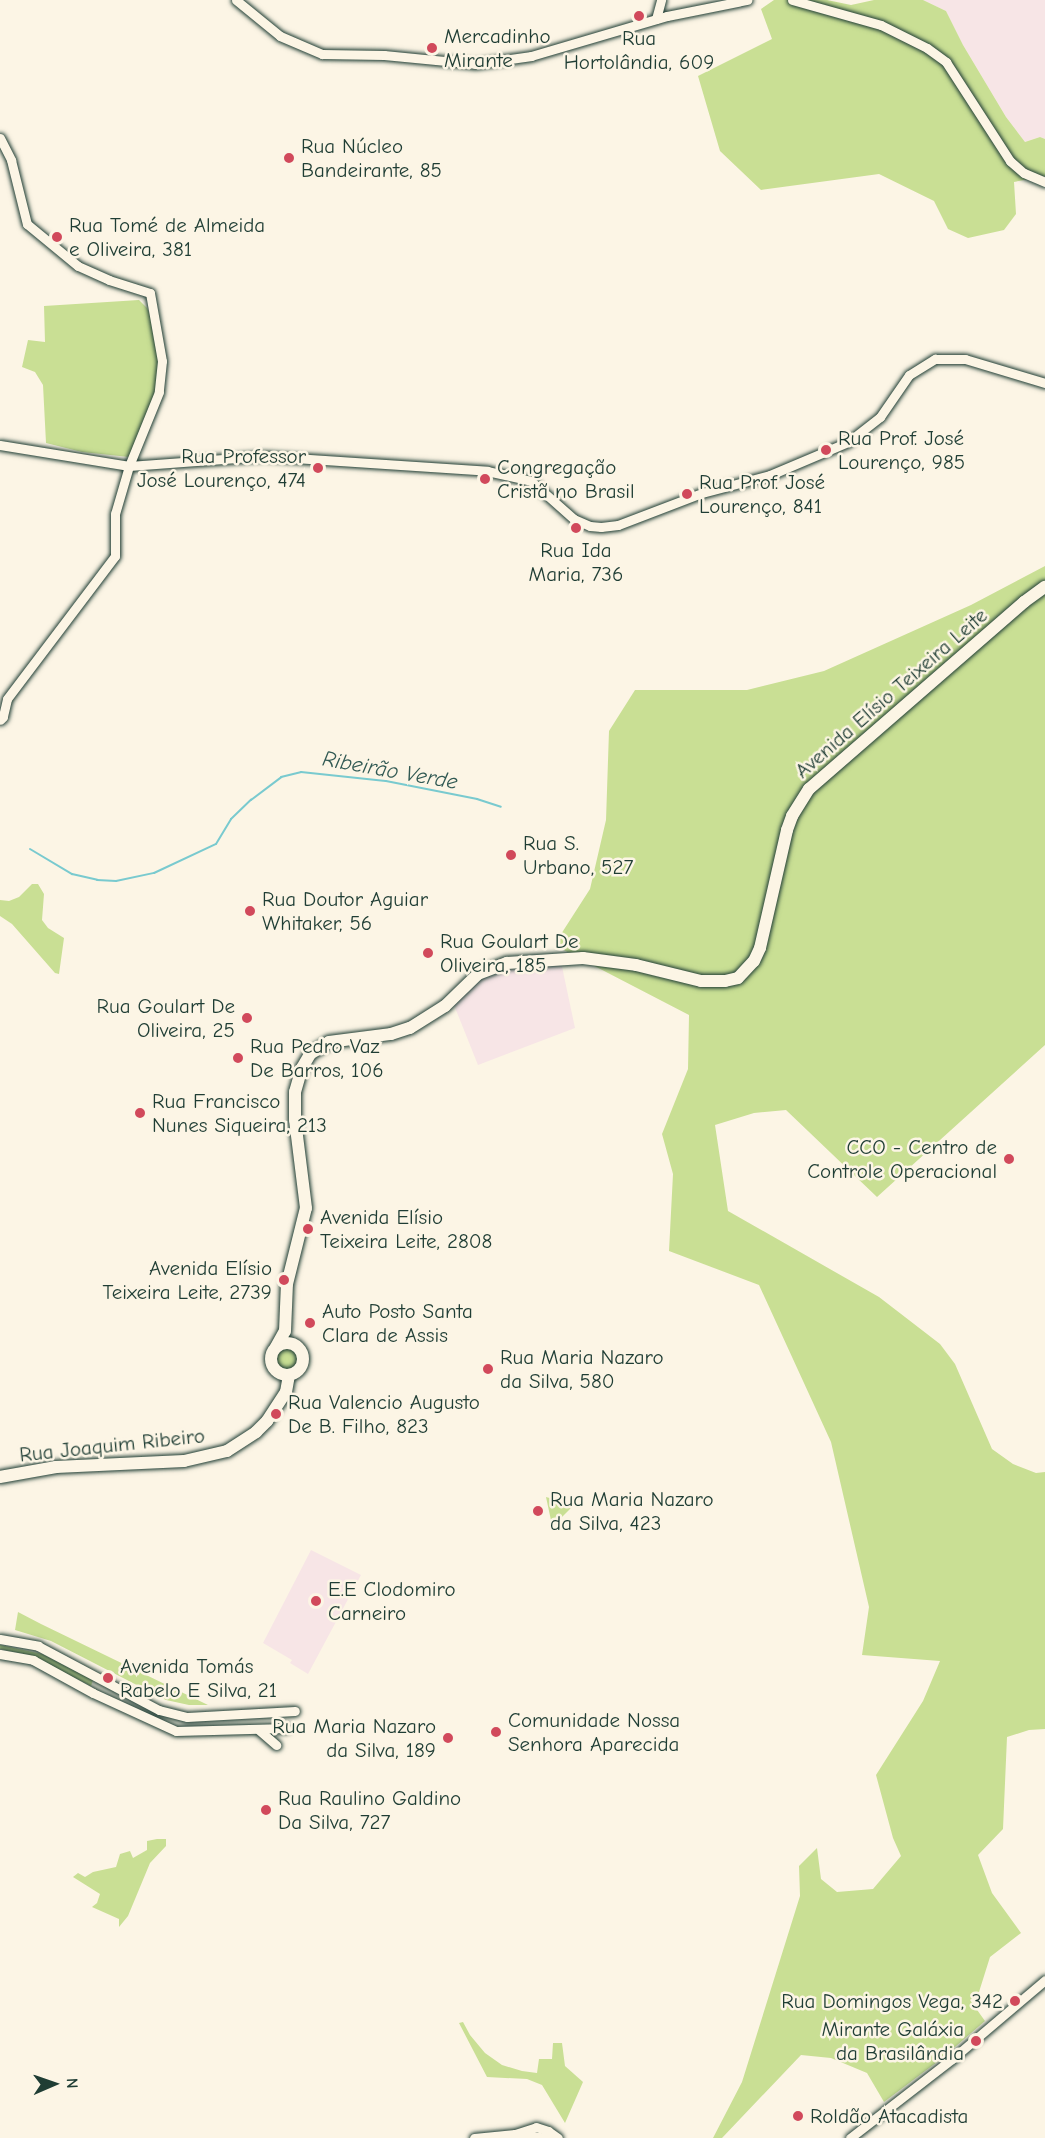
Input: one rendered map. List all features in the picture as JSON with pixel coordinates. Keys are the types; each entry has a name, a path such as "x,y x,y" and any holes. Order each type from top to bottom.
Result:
{"main road":[{"name":"Avenida Elísio Teixeira Leite","path":"276,1347 285,1331 287,1284 306,1208 295,1120 295,1092 302,1068 310,1054 329,1042 391,1034 410,1028 445,1006 478,974 507,963 583,958 636,965 701,981 725,981 738,978 754,961 760,948 787,830 792,816 809,789 1024,602 1045,587"},
{"name":"Avenida Elísio Teixeira Leite","path":"287,1309 291,1344"},
{"path":"291,1344 300,1350 302,1360 298,1371 283,1374 270,1360 276,1347 291,1344"},
{"name":"Rua Joaquim Ribeiro","path":"0,1477 56,1467 184,1461 227,1451 256,1432 276,1407 283,1374"}],"street":[{"path":"236,0 280,36 322,54 384,55 475,64 531,56 656,19 747,0"},
{"path":"656,19 661,0"},
{"path":"792,0 881,25 927,48 946,62 1010,161 1024,173 1045,182"},
{"path":"0,138 11,160 27,224 78,266 109,280 150,292 160,343 159,392 129,466 115,514 113,543 116,556 7,699 2,719"},
{"path":"0,445 129,466 264,456 487,471 531,481 574,519 590,526 601,527 618,525 702,492 770,475 848,442 880,417 909,375 934,359 965,359 1045,383"},
{"path":"0,1639 38,1646 159,1710 187,1717 295,1711"},
{"path":"0,1654 33,1660 93,1693 169,1729 182,1732 286,1728"},
{"path":"93,1693 101,1679"},
{"path":"259,1730 276,1745"},
{"path":"850,2138 952,2059 1045,1980"},
{"path":"474,2138 515,2134 536,2127 548,2130 558,2138"},
{"path":"515,2134 546,2138"}],"shaded area":[{"path":"923,0 1045,0 1045,139 1040,137 1025,142 1006,117 963,45 946,11"},
{"path":"561,962 575,1028 478,1065 454,1005 486,974 497,969"},
{"name":"E.E Clodomiro Carneiro","path":"311,1550 361,1575 308,1674 290,1663 292,1660 263,1643"}],"green space":[{"path":"774,0 827,0 851,5 874,0 923,0 946,11 963,45 1006,117 1025,142 1040,137 1045,139 1045,176 1014,182 1016,214 1004,230 968,238 948,229 934,201 879,174 761,190 720,151 698,76 772,39 761,9"},
{"path":"139,300 147,308 154,322 160,370 157,388 129,457 82,452 46,443 43,385 35,372 22,367 28,340 45,342 44,306"},
{"path":"1045,566 1045,1045 877,1197 786,1110 754,1113 715,1125 728,1211 879,1297 940,1344 955,1364 992,1449 1013,1464 1036,1473 1045,1472 1045,1729 1029,1730 1007,1737 1003,1829 978,1855 992,1893 1021,1933 990,1957 979,1992 970,2000 985,2021 941,2059 884,2102 867,2073 831,2058 801,2055 722,2138 713,2138 742,2082 800,1896 799,1866 817,1848 821,1879 837,1892 873,1889 901,1856 893,1838 876,1775 923,1701 940,1661 862,1655 869,1607 831,1442 759,1285 669,1251 673,1174 662,1134 688,1069 689,1015 554,945 590,889 606,820 609,731 635,690 747,690 824,671 971,605"},
{"path":"32,884 38,884 44,894 42,920 48,928 64,938 59,974 55,973 12,924 0,916 0,900 9,901 19,897"},
{"path":"287,1346 296,1350 300,1359 296,1368 287,1372 278,1368 274,1359 278,1350"},
{"path":"546,1497 574,1505 553,1526 552,1525"},
{"path":"18,1612 208,1705 189,1705 166,1700 51,1641 15,1630"},
{"path":"0,1645 42,1654 93,1680 91,1686 29,1655 0,1649"},
{"path":"166,1839 166,1846 150,1863 128,1916 119,1927 119,1919 92,1907 97,1903 100,1894 73,1877 78,1873 85,1877 93,1872 116,1867 120,1854 130,1851 133,1858 147,1850 147,1841"},
{"path":"463,2022 470,2035 485,2053 502,2065 522,2071 537,2073 539,2059 552,2059 553,2043 562,2043 565,2066 583,2082 565,2123 542,2085 527,2079 487,2077 459,2023"}],"waterway":[{"name":"Ribeirão Verde","path":"30,849 72,874 97,880 116,881 154,873 216,844 231,819 251,800 281,777 301,772 386,781 477,799 501,807"}],"place":[{"name":"Rua Hortolândia, 609","path":"639,16"},
{"name":"Mercadinho Mirante","path":"432,48"},
{"name":"Rua Núcleo Bandeirante, 85","path":"289,158"},
{"name":"Rua Tomé de Almeida e Oliveira, 381","path":"57,237"},
{"name":"Rua Prof. José Lourenço, 985","path":"826,450"},
{"name":"Rua Professor José Lourenço, 474","path":"318,468"},
{"name":"Congregação Cristã no Brasil","path":"485,479"},
{"name":"Rua Prof. José Lourenço, 841","path":"687,494"},
{"name":"Rua Ida Maria, 736","path":"576,528"},
{"name":"Rua S. Urbano, 527","path":"511,855"},
{"name":"Rua Doutor Aguiar Whitaker, 56","path":"250,911"},
{"name":"Rua Goulart De Oliveira, 185","path":"428,953"},
{"name":"Rua Goulart De Oliveira, 25","path":"247,1018"},
{"name":"Rua Pedro Vaz De Barros, 106","path":"238,1058"},
{"name":"Rua Francisco Nunes Siqueira, 213","path":"140,1113"},
{"name":"CCO - Centro de Controle Operacional","path":"1009,1159"},
{"name":"Avenida Elísio Teixeira Leite, 2808","path":"308,1229"},
{"name":"Avenida Elísio Teixeira Leite, 2739","path":"284,1280"},
{"name":"Auto Posto Santa Clara de Assis","path":"310,1323"},
{"name":"Rua Maria Nazaro da Silva, 580","path":"488,1369"},
{"name":"Rua Valencio Augusto De B. Filho, 823","path":"276,1414"},
{"name":"Rua Maria Nazaro da Silva, 423","path":"538,1511"},
{"name":"E.E Clodomiro Carneiro","path":"316,1601"},
{"name":"Avenida Tomás Rabelo E Silva, 21","path":"108,1678"},
{"name":"Comunidade Nossa Senhora Aparecida","path":"496,1732"},
{"name":"Rua Maria Nazaro da Silva, 189","path":"448,1738"},
{"name":"Rua Raulino Galdino Da Silva, 727","path":"266,1810"},
{"name":"Rua Domingos Vega, 342","path":"1015,2001"},
{"name":"Mirante Galáxia da Brasilândia","path":"976,2041"},
{"name":"Roldão Atacadista","path":"798,2116"}]}
